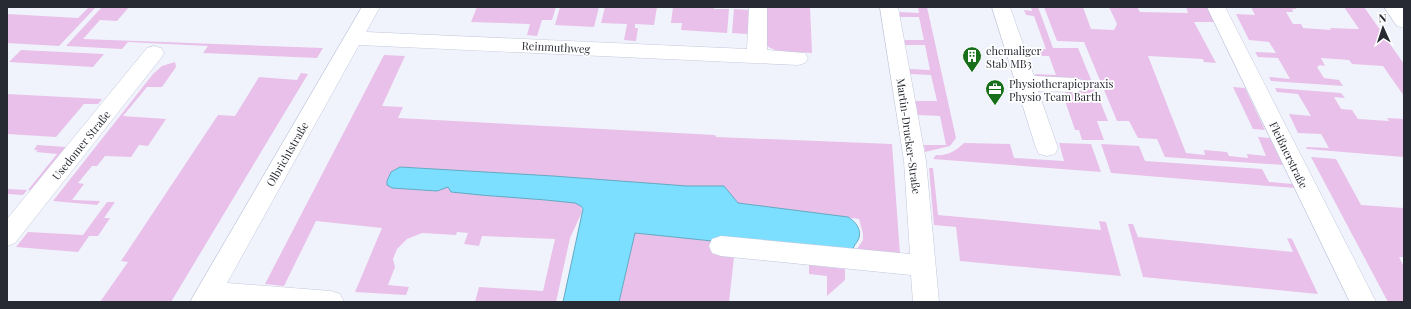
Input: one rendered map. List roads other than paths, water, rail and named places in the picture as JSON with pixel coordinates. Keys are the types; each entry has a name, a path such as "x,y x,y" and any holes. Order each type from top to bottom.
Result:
{"street":[{"name":"Olbrichtstraße","path":"206,297 371,7"},
{"path":"757,56 758,7"},
{"name":"Martin-Drucker-Straße","path":"889,7 915,161 926,302"},
{"path":"1001,7 1047,148"},
{"name":"Fleißnerstraße","path":"1216,7 1363,302"},
{"path":"1393,7 1404,22"},
{"name":"Reinmuthweg","path":"354,38 798,58"},
{"name":"Usedomer Straße","path":"7,236 154,54"},
{"path":"1026,83 1075,84"},
{"path":"721,246 923,266"},
{"path":"206,297 331,302"}],"water":[{"path":"400,167 687,186 724,186 738,203 848,217 858,226 860,233 853,249 722,242 635,233 619,302 563,302 583,209 581,206 575,203 560,201 451,192 448,187 437,191 392,188 387,185 387,181 391,172"}],"place":[{"name":"ehemaliger Stab MB3","path":"972,73"},
{"name":"Physiotherapiepraxis Physio Team Barth","path":"995,106"}]}
